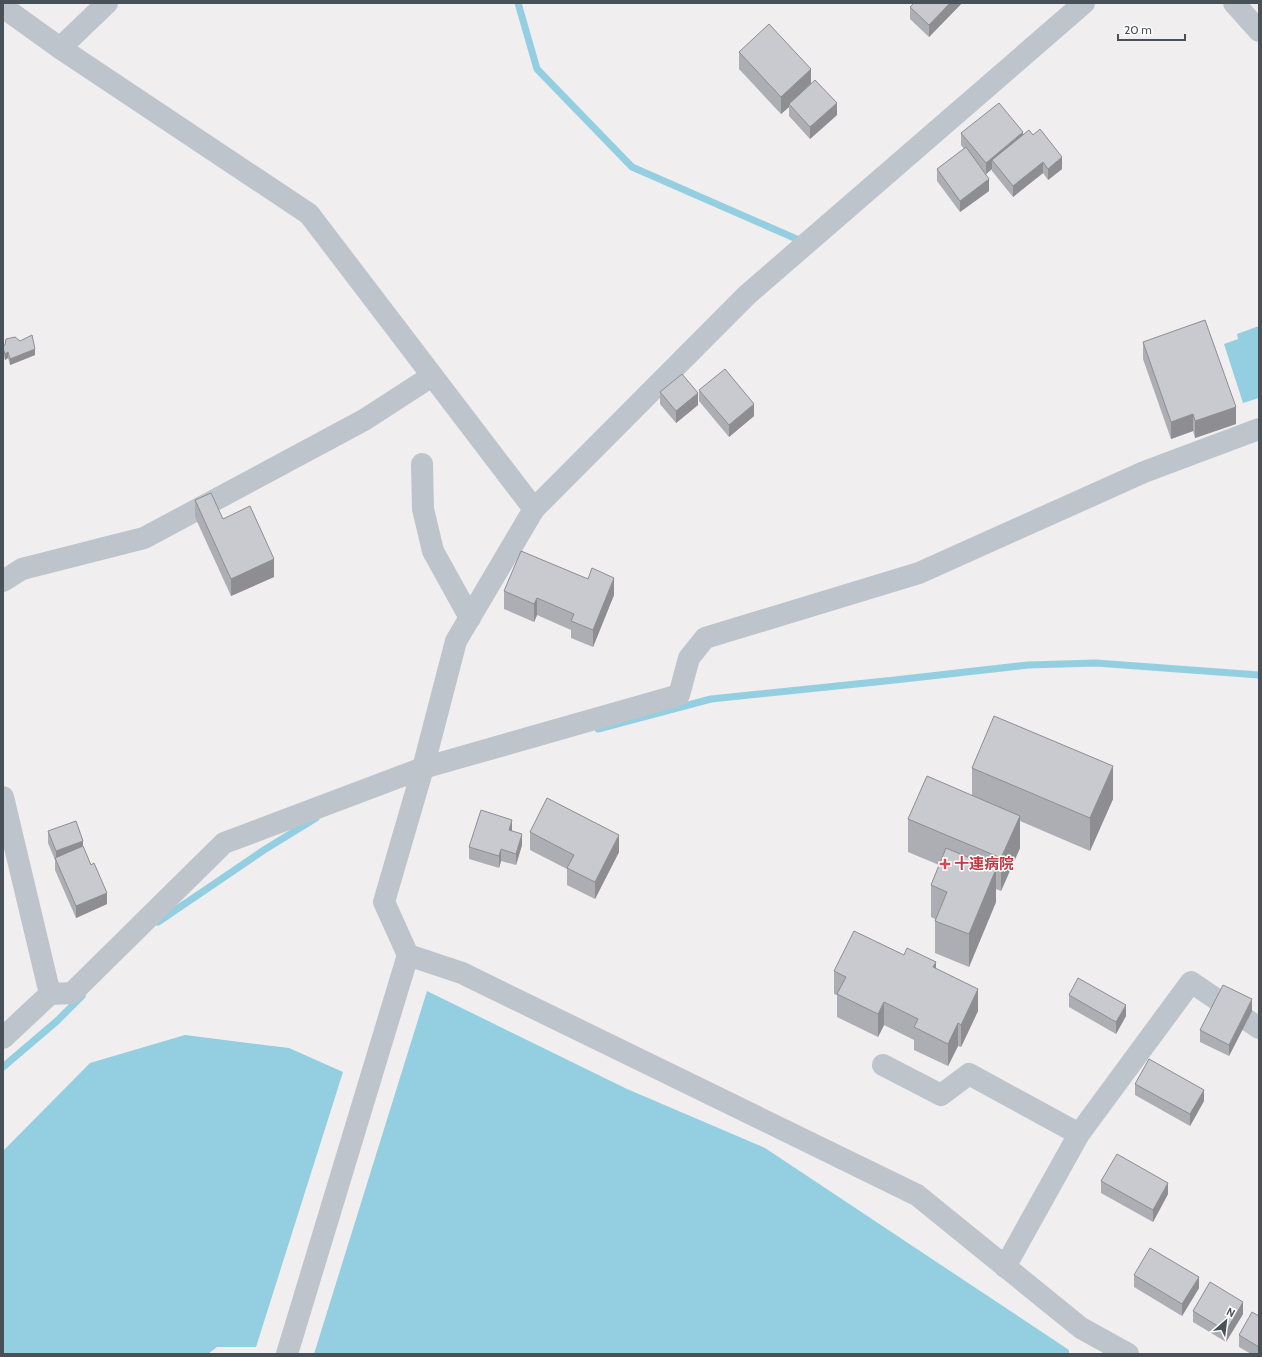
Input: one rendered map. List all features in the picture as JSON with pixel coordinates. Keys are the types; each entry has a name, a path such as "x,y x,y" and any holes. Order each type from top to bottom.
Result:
{"street":[{"path":"60,48 107,3"},
{"path":"287,1354 408,955 384,902 423,768 456,641 534,509 747,295 1084,3"},
{"path":"1234,3 1259,30"},
{"path":"3,7 60,48 309,214 534,509"},
{"path":"3,580 22,569 144,538 364,420 432,376"},
{"path":"3,1038 50,994 72,993 224,843 423,768 679,695 689,658 705,638 919,573 1144,472 1259,429"},
{"path":"422,464 424,509 433,551 470,618"},
{"path":"3,797 50,994"},
{"path":"408,955 462,973 917,1195 1081,1328 1128,1354"},
{"path":"1005,1267 1079,1134 1191,982 1259,1028"},
{"path":"883,1065 941,1095 969,1074 1079,1134"}],"water":[{"path":"1259,326 1259,398 1243,403 1224,344 1238,339 1237,334"},
{"path":"427,991 627,1089 765,1148 1069,1350 1069,1354 314,1354"},
{"path":"185,1035 289,1048 343,1072 256,1347 217,1347 208,1354 3,1354 3,1151 90,1063"}],"building":[{"path":"914,3 950,3 929,25 910,7"},
{"path":"769,24 811,69 781,97 739,52"},
{"path":"815,80 837,103 810,127 789,104"},
{"path":"999,103 1023,132 986,163 961,133"},
{"path":"1040,129 1062,157 1048,169 1043,162 1013,186 992,160 1029,130 1033,135"},
{"path":"966,147 989,179 960,201 937,169"},
{"path":"1205,320 1236,407 1195,421 1193,414 1171,422 1143,342"},
{"path":"32,335 35,349 10,359 8,352 5,354 3,346 5,345 6,339 15,337 20,341"},
{"path":"725,369 754,404 729,425 699,390"},
{"path":"682,374 698,393 676,411 660,392"},
{"path":"211,493 223,519 250,506 274,559 231,579 195,500"},
{"path":"521,551 588,579 592,568 614,578 593,630 571,621 574,614 537,598 534,604 504,591"},
{"path":"994,716 1113,766 1090,818 972,768"},
{"path":"927,776 1020,816 1001,858 908,819"},
{"path":"547,798 619,835 595,882 567,868 574,855 530,832"},
{"path":"481,810 512,820 509,830 522,834 516,854 501,849 499,856 469,847"},
{"path":"76,821 83,841 56,851 48,831"},
{"path":"83,846 91,865 94,863 107,893 76,906 55,858"},
{"path":"946,848 996,869 969,934 935,921 947,892 931,885"},
{"path":"854,931 904,955 907,948 936,962 933,967 978,989 961,1025 958,1023 948,1044 914,1027 918,1019 884,1002 878,1014 837,994 846,977 834,971"},
{"path":"1078,978 1126,1005 1116,1022 1069,995"},
{"path":"1223,985 1252,999 1229,1045 1200,1030"},
{"path":"1149,1059 1204,1090 1190,1114 1135,1084"},
{"path":"1117,1154 1168,1183 1153,1210 1101,1181"},
{"path":"1150,1248 1199,1277 1182,1304 1134,1275"},
{"path":"1210,1282 1243,1302 1226,1331 1193,1311"},
{"path":"1252,1312 1259,1316 1259,1347 1239,1335"}],"waterway":[{"path":"518,3 537,69 632,167 799,240"},
{"path":"598,729 711,699 1028,665 1096,663 1259,675"},
{"path":"158,922 264,850 316,818"},
{"path":"3,1067 57,1021 82,996"}],"place":[{"name":"十連病院","path":"945,864"}]}
